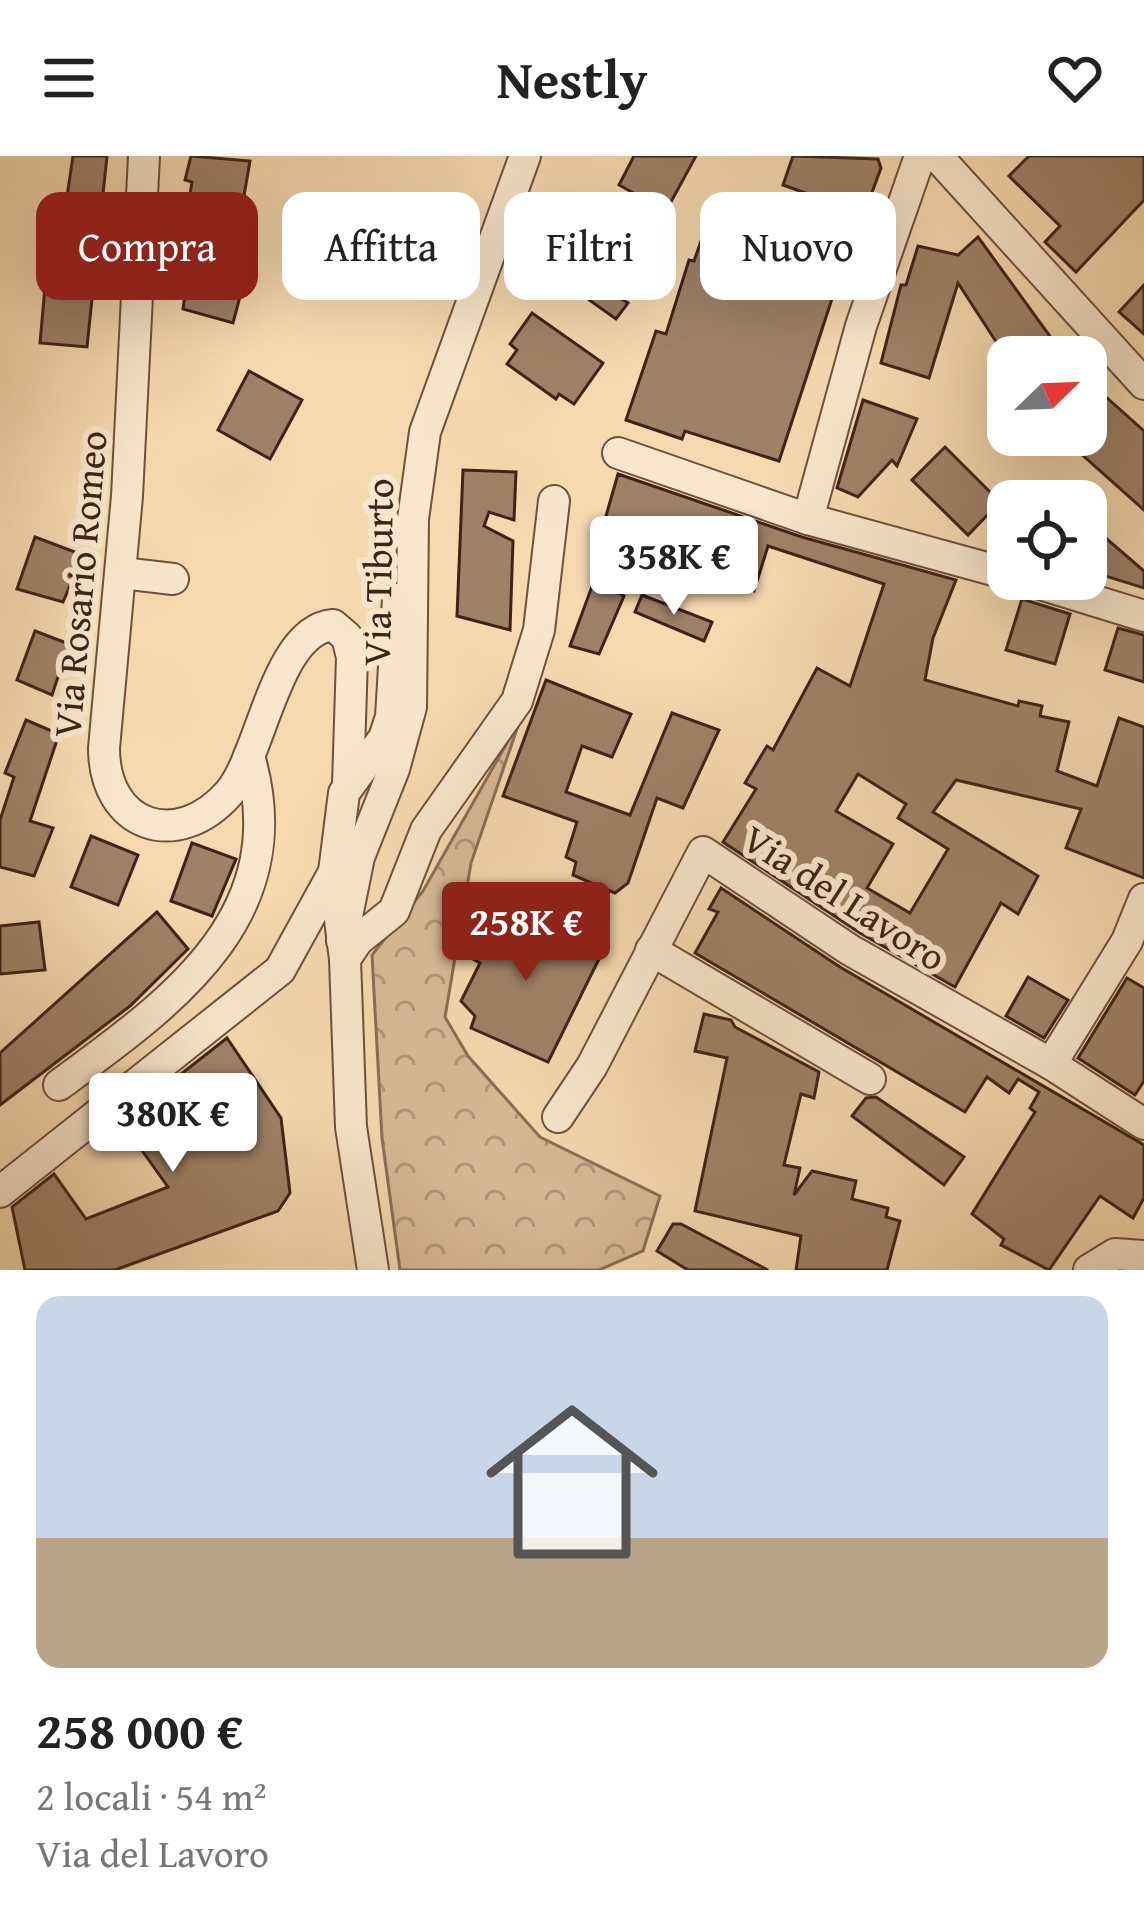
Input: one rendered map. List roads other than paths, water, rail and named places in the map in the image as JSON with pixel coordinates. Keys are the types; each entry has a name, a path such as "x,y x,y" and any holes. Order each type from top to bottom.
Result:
{"street":[{"name":"Via Rosario Romeo","path":"144,156 122,573 104,748 112,795 127,812 147,823 179,824 229,793 293,653 316,629 332,626 346,637 352,657 354,775"},
{"name":"Via Tiburto","path":"344,950 365,838 387,788 411,707 416,626 412,542 425,432 525,156"},
{"path":"808,519 861,326 920,156"},
{"path":"938,156 1144,385"},
{"path":"618,453 808,519 987,568"},
{"path":"344,950 394,911 426,830 517,701 539,631 554,501"},
{"path":"373,1270 351,1126 344,950 334,872 338,821 354,775 384,738 391,717 398,601 412,542"},
{"path":"122,573 173,579"},
{"path":"1092,600 1144,616"},
{"path":"58,1084 159,1009 226,936 248,886 259,841 259,789 249,756"},
{"path":"354,775 387,788"},
{"path":"338,821 365,838"},
{"name":"Via del Lavoro","path":"558,1117 585,1078 703,852 850,950 1051,1064 1144,1124"},
{"path":"0,1192 280,970 334,872"},
{"path":"1051,1064 1126,941 1144,899"},
{"path":"651,950 870,1079"},
{"path":"1089,1270 1115,1254 1144,1256"}]}
